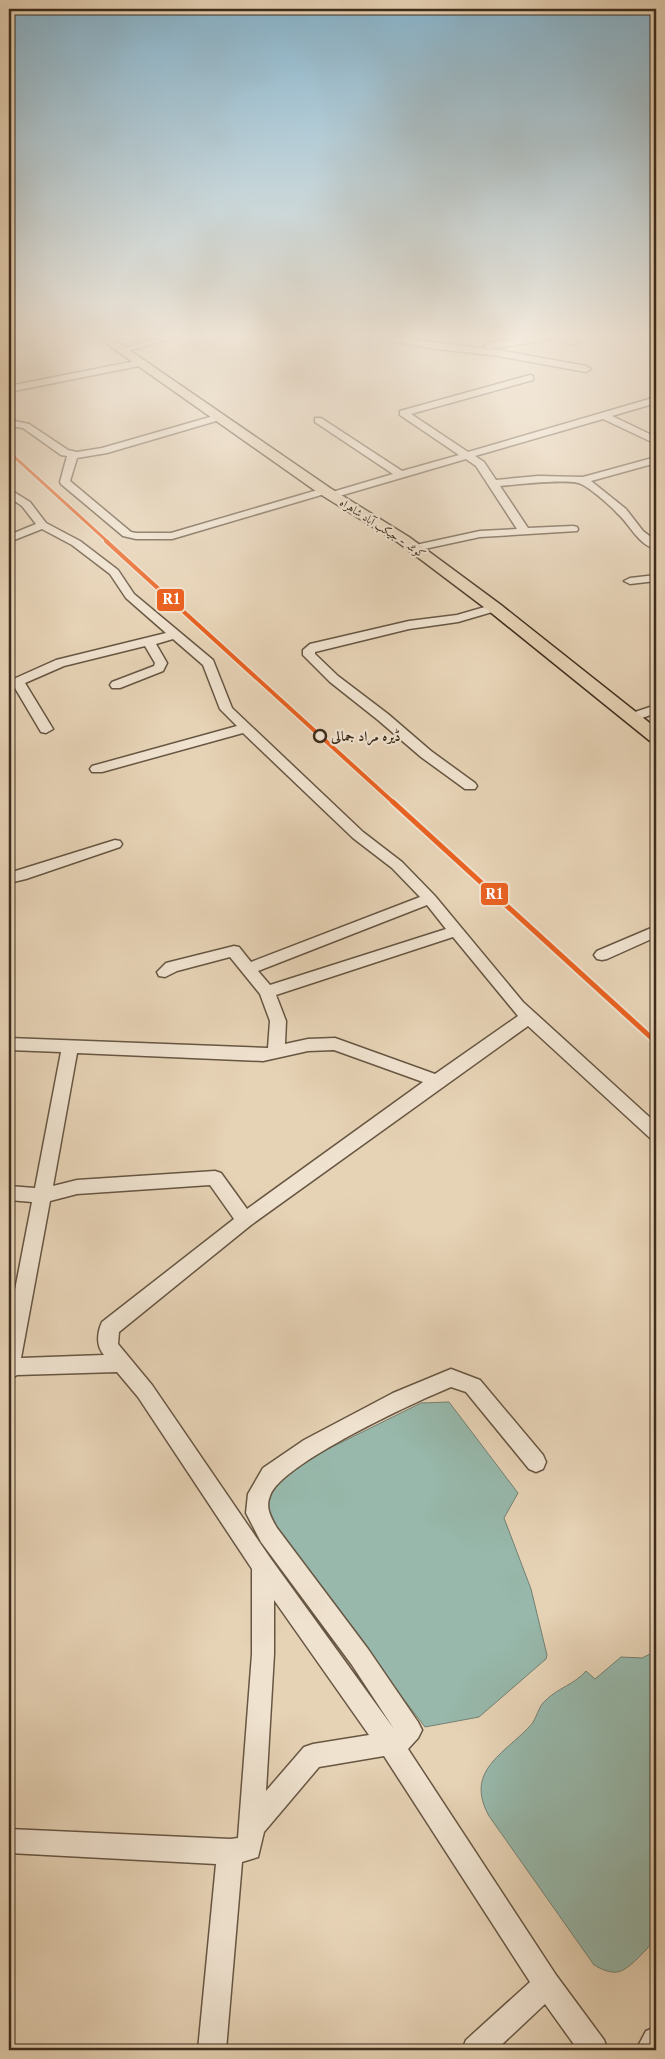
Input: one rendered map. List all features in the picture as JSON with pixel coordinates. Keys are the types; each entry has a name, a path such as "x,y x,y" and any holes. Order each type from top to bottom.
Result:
{"highway":[{"name":"کوئٹہ - جیکب آباد شاہراہ","path":"239,430 329,493 415,548 495,608 656,737"}],"street":[{"path":"32,430 65,453 73,454 103,451 174,430"},
{"path":"333,430 401,475"},
{"path":"428,430 480,464 525,532"},
{"path":"73,454 65,482 127,534 136,536 172,536 401,475 552,430"},
{"path":"634,430 656,441"},
{"path":"492,484 538,479 583,480 656,460"},
{"path":"583,480 622,511 639,534 656,546"},
{"path":"9,492 26,504 42,525 76,543 114,572 130,596 209,663 226,709 358,835 397,865 430,899 517,1006 656,1133"},
{"path":"9,539 42,525"},
{"path":"415,548 480,534 573,529"},
{"path":"630,580 656,578"},
{"path":"470,786 426,754 334,679 309,655 310,650 314,647 347,638 409,625 458,618 495,608"},
{"path":"46,729 14,685 60,663 176,634"},
{"path":"116,685 159,668 161,663 149,642"},
{"path":"631,718 656,709"},
{"path":"97,769 246,728"},
{"path":"9,878 30,873 115,844"},
{"path":"250,968 430,899"},
{"path":"267,992 455,931"},
{"path":"602,955 656,931"},
{"path":"164,972 172,967 234,950 267,992 278,1021 276,1053"},
{"path":"529,1017 245,1220 109,1328 108,1346 145,1391 263,1566 390,1744 548,1984 594,2050"},
{"path":"9,1044 263,1055 308,1046 335,1044 437,1081"},
{"path":"70,1048 9,1369 122,1363"},
{"path":"9,1193 41,1196 77,1187 215,1178 245,1220"},
{"path":"252,1828 313,1756 398,1742 410,1730 360,1657 269,1535 258,1514 259,1494 270,1475 311,1447 400,1398 450,1378 473,1386 536,1462"},
{"path":"9,1841 230,1852 249,1848 252,1828 263,1654 263,1566"},
{"path":"212,2050 230,1852"},
{"path":"476,2050 548,1984"},
{"path":"650,2050 656,2041"}],"shaded area":[{"path":"449,1402 518,1493 504,1518 531,1589 547,1655 546,1659 479,1717 425,1727 345,1623 263,1510 274,1483 320,1453 421,1403"},
{"path":"652,1653 656,1654 656,1939 627,1968 622,1971 611,1972 594,1965 489,1816 483,1800 481,1787 484,1775 490,1765 530,1726 543,1703 551,1696 586,1671 595,1679 621,1657 642,1658"}],"transit line":[{"name":"R1","path":"9,452 656,1042"}],"place":[{"name":"ڈیرہ مراد جمالی","path":"320,736"}]}
